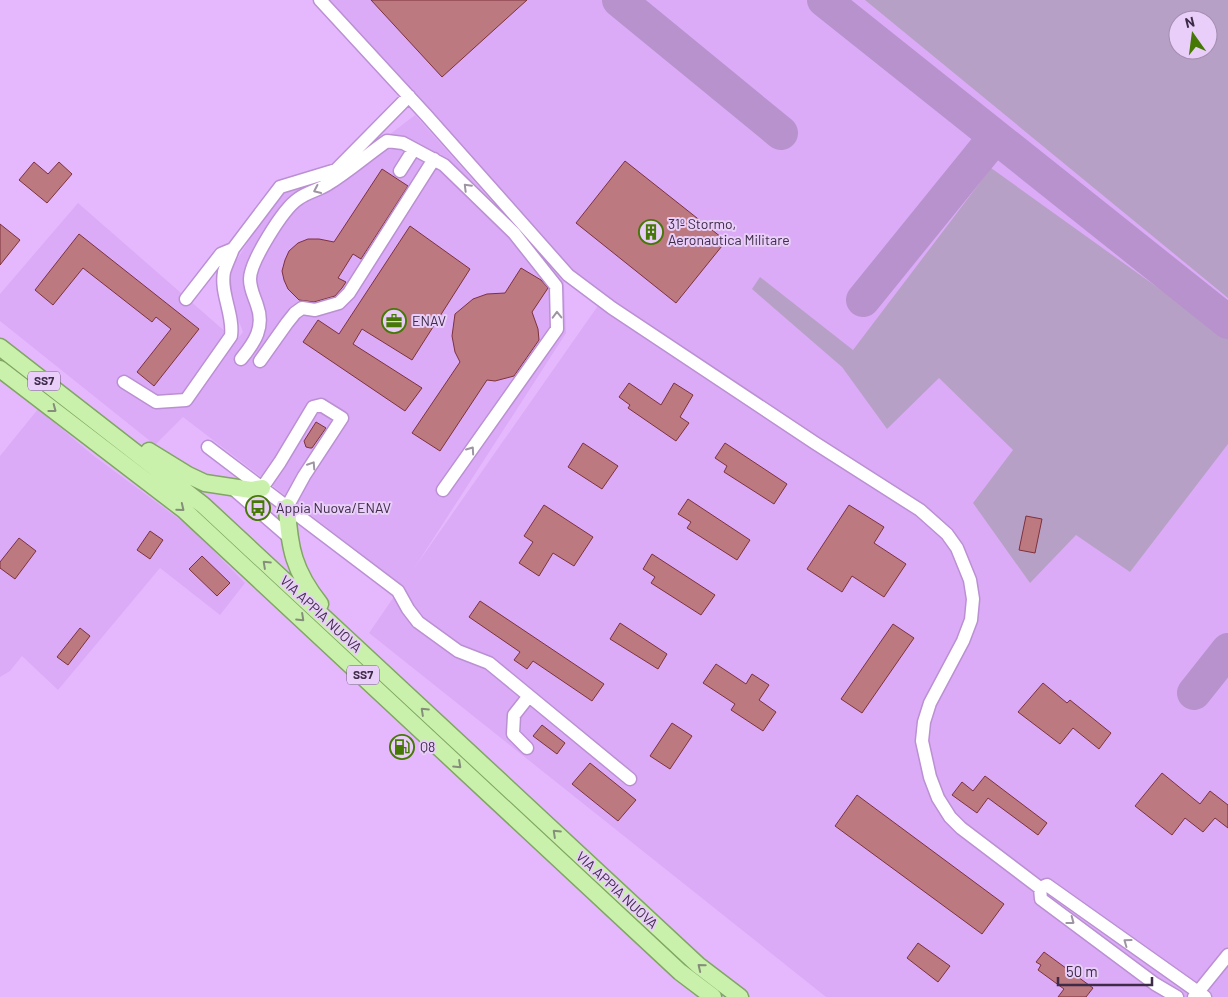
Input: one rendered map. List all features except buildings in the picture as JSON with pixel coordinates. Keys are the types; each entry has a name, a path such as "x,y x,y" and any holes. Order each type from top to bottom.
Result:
{"main road":[{"name":"VIA APPIA NUOVA","path":"0,347 203,505 698,965 740,997"},
{"name":"VIA APPIA NUOVA","path":"0,369 184,510 680,972 713,997"},
{"path":"89,416 197,480 251,490 262,488"},
{"path":"287,506 290,538 296,565 307,586 353,645"}],"street":[{"path":"320,0 409,96 568,275 612,308 920,510 947,534 965,564 973,599 971,620 963,641 933,695 924,722 922,741 930,777 938,798 950,817 974,838 1040,888 1041,899 1155,984 1177,997"},
{"path":"124,382 156,402 186,400 231,336 232,328 226,299 224,273 233,250 280,187 336,170 409,96"},
{"path":"241,359 254,344 260,327 260,317 252,294 250,279 253,263 280,219 298,198 328,185 387,141 403,143 444,164 514,233 556,286 557,328 443,490"},
{"path":"400,171 414,148"},
{"path":"260,362 295,313 302,308 315,310 340,303 434,159"},
{"path":"186,299 221,254 233,250"},
{"path":"262,488 313,407 321,405 342,418 287,506"},
{"path":"208,447 398,591 418,622 458,651 489,663 630,779"},
{"path":"230,487 290,538"},
{"path":"527,748 513,734 514,715 529,696"},
{"path":"1040,888 1047,885 1199,995 1228,955"},
{"path":"1155,984 1167,971"}],"shaded area":[{"path":"314,0 1228,0 1228,997 826,997 369,633 402,585 183,417 155,445 0,321 0,294 78,203 236,341 243,332 229,296 229,277 236,261 275,199 288,189 333,178 415,115 564,282 566,333 415,567 602,300"},
{"path":"865,0 1228,0 1228,298"},
{"path":"991,168 1228,338 1228,444 1130,572 1076,535 1030,583 973,503 1013,450 939,378 887,429 842,367 752,289 760,277 853,350"},
{"path":"38,409 94,456 191,528 245,583 220,615 160,568 58,690 22,656 10,671 0,677 0,456"}],"taxiway":[{"path":"619,0 781,133"},
{"path":"824,0 1228,322"},
{"path":"863,300 991,142 1003,143"},
{"path":"1194,693 1228,650"}],"place":[{"name":"31º Stormo, Aeronautica Militare","path":"651,232"},
{"name":"ENAV","path":"394,321"},
{"name":"Appia Nuova/ENAV","path":"258,508"},
{"name":"Q8","path":"402,747"}]}
